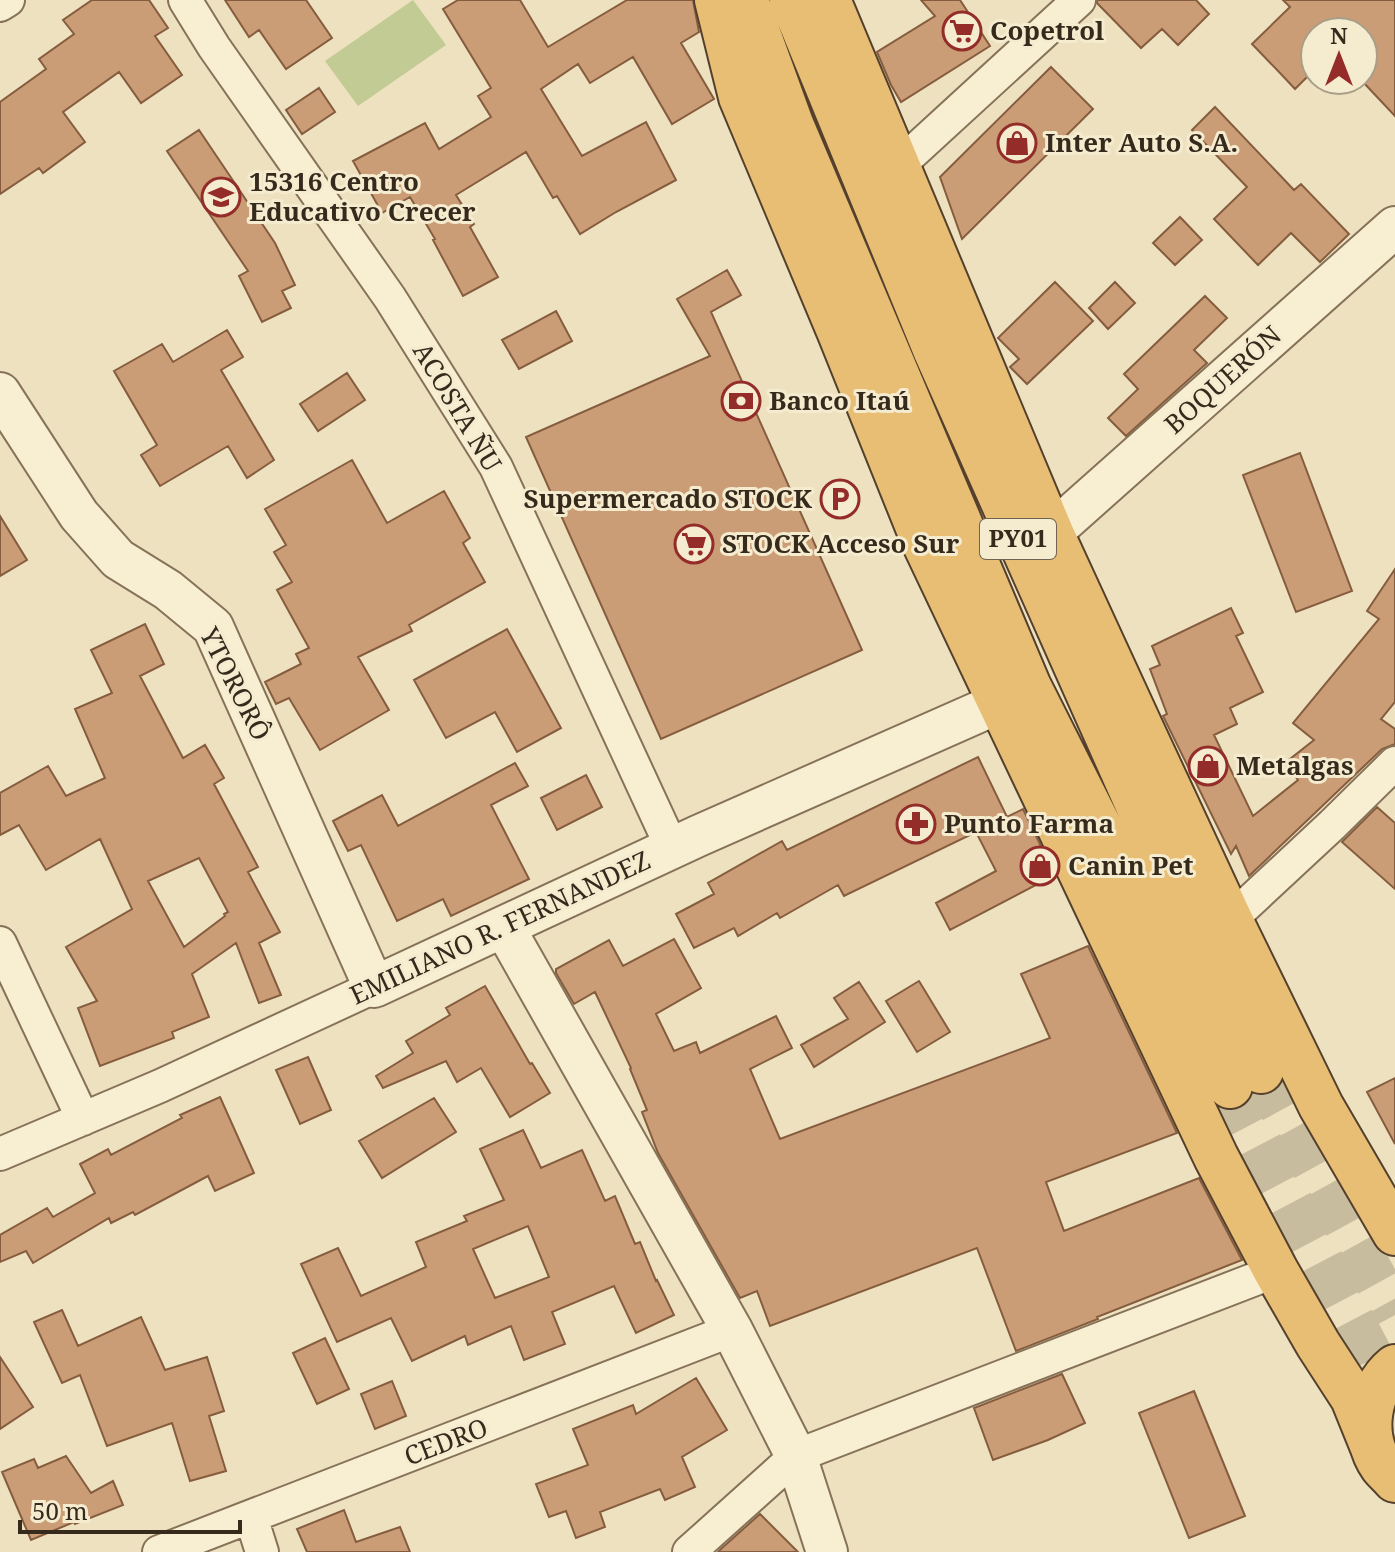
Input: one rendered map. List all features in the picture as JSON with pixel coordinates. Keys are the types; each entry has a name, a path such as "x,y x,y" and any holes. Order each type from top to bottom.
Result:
{"highway":[{"path":"717,0 741,97 845,343 924,542 1216,1157 1276,1271 1353,1398 1383,1462"},
{"name":"PY01","path":"746,0 791,124 1029,687 1245,1079 1161,857 941,363 792,0"},
{"path":"828,0 1051,533 1230,920 1321,1106 1395,1233"},
{"path":"1383,1462 1369,1420 1374,1396 1395,1367"}],"street":[{"path":"0,5 8,0"},
{"name":"ACOSTA ÑU","path":"185,0 214,47 390,298 496,467 672,848"},
{"path":"898,166 1079,0"},
{"name":"BOQUERÓN","path":"1051,533 1395,227"},
{"name":"YTORORÔ","path":"0,393 79,515 118,559 168,590 213,627 374,987"},
{"name":"EMILIANO R. FERNANDEZ","path":"0,1154 175,1079 672,848 999,703"},
{"path":"1230,920 1395,763"},
{"path":"504,927 732,1330 796,1456 827,1552"},
{"path":"0,943 83,1119"},
{"path":"689,1552 796,1456 1276,1271"},
{"name":"CEDRO","path":"159,1552 732,1330"},
{"path":"251,1517 262,1552"}],"green space":[{"path":"413,0 446,45 358,106 325,61"}],"building":[{"path":"92,0 149,0 168,28 155,36 182,75 141,103 119,72 63,112 85,142 43,173 39,168 0,194 0,102 46,69 39,59 74,34 63,20"},
{"path":"225,0 306,0 332,38 286,69 259,30 249,37"},
{"path":"458,0 520,0 548,47 627,0 693,0 699,32 681,43 714,99 672,124 633,57 590,83 578,64 541,89 582,156 646,122 676,180 580,234 557,196 553,198 526,152 456,195 474,224 470,227 498,277 463,296 410,197 382,213 353,161 425,123 439,149 491,117 478,96 491,88 443,9"},
{"name":"Copetrol","path":"921,0 960,0 990,46 901,102 877,52 935,16"},
{"path":"1097,0 1196,0 1209,14 1178,45 1162,29 1141,48"},
{"path":"1283,0 1395,0 1395,116 1376,96 1379,96 1379,16 1299,16 1299,85 1295,89 1252,44 1290,7"},
{"name":"Inter Auto S.A.","path":"1051,67 1093,109 962,239 940,177"},
{"path":"319,88 335,112 302,134 286,110"},
{"path":"1215,107 1294,190 1301,184 1349,234 1320,262 1291,233 1258,265 1214,219 1247,187 1192,130"},
{"name":"15316 Centro Educativo Crecer","path":"199,130 275,243 295,285 282,291 291,308 262,322 239,276 248,271 167,151"},
{"path":"1180,217 1202,240 1175,265 1153,243"},
{"name":"STOCK Acceso Sur","path":"727,270 741,295 711,312 862,650 661,739 526,437 710,356 677,299"},
{"path":"1055,282 1093,321 1027,384 1010,367 1019,359 998,338"},
{"path":"1115,282 1135,303 1108,329 1089,308"},
{"path":"1205,296 1227,318 1194,350 1207,363 1126,436 1108,418 1138,389 1124,374"},
{"path":"556,311 572,341 519,369 502,340"},
{"path":"227,330 243,357 221,370 274,460 247,478 228,446 160,486 141,455 157,445 114,371 162,344 173,362"},
{"path":"347,373 365,400 318,431 300,404"},
{"path":"1300,453 1352,591 1296,612 1243,475"},
{"path":"352,460 387,523 444,491 470,538 463,543 485,582 409,625 412,631 358,657 389,710 320,750 289,698 276,704 265,682 301,664 296,654 309,648 277,590 292,582 274,552 286,545 265,509"},
{"path":"0,516 27,560 0,576"},
{"path":"1395,569 1395,702 1381,719 1395,729 1395,744 1382,749 1249,876 1236,846 1231,854 1163,716 1167,714 1150,669 1160,665 1152,646 1231,608 1243,633 1236,636 1263,692 1230,708 1237,724 1214,735 1253,816 1298,780 1285,763 1314,740 1293,723 1379,619 1367,611"},
{"path":"145,624 164,664 140,676 183,758 205,745 224,778 214,784 258,867 248,872 280,932 259,943 281,995 259,1003 236,943 192,974 209,1017 172,1032 174,1038 100,1066 78,1008 97,1001 66,947 132,909 100,839 46,870 19,825 0,835 0,793 48,766 66,796 105,778 75,709 112,693 91,650","holes":["199,858 228,912 184,947 148,881"]},
{"path":"507,629 561,728 517,752 495,712 446,738 414,680"},
{"path":"978,757 1007,817 1023,809 1055,875 950,930 936,903 996,871 976,832 844,896 838,885 780,918 777,913 738,936 734,928 694,948 676,914 714,894 708,883 782,841 787,850"},
{"path":"515,763 528,786 491,805 529,879 451,916 443,899 397,921 361,845 348,851 333,821 382,795 398,826"},
{"path":"586,775 602,807 557,830 541,798"},
{"path":"1377,807 1395,823 1395,889 1342,842"},
{"path":"674,939 701,988 656,1014 674,1051 696,1042 700,1053 776,1016 792,1048 750,1069 780,1139 1050,1038 1021,974 1088,946 1177,1133 1046,1182 1064,1231 1199,1178 1242,1260 1016,1351 977,1248 770,1326 757,1291 740,1298 658,1153 642,1112 647,1110 631,1068 595,992 574,1004 556,973 556,969 609,940 623,966"},
{"path":"919,981 950,1032 917,1052 886,1001"},
{"path":"859,982 885,1022 814,1067 801,1045 848,1019 834,998"},
{"path":"485,986 550,1093 510,1117 481,1068 457,1082 446,1061 383,1088 376,1076 413,1053 406,1041 450,1015 446,1008"},
{"path":"308,1057 331,1110 300,1124 276,1070"},
{"path":"1395,1078 1395,1144 1367,1092"},
{"path":"220,1097 254,1173 215,1191 208,1176 135,1215 133,1212 111,1223 109,1218 33,1263 26,1251 0,1262 0,1235 47,1208 53,1217 95,1193 80,1164 108,1149 111,1155 182,1118 180,1115"},
{"path":"434,1098 456,1132 382,1178 359,1141"},
{"path":"523,1130 541,1168 582,1150 605,1201 615,1196 635,1244 640,1242 674,1315 636,1333 614,1286 552,1312 565,1344 524,1360 511,1326 468,1345 465,1336 412,1361 391,1318 337,1342 301,1264 338,1248 361,1296 426,1267 416,1242 467,1221 464,1216 504,1200 480,1149","holes":["528,1226 549,1277 495,1298 473,1249"]},
{"path":"62,1310 78,1346 141,1317 165,1370 207,1357 224,1411 209,1416 226,1471 190,1481 172,1423 107,1446 80,1375 62,1383 34,1322"},
{"path":"325,1338 349,1389 317,1404 293,1353"},
{"path":"0,1357 33,1407 0,1429"},
{"path":"1062,1374 1085,1423 993,1460 974,1408"},
{"path":"696,1378 727,1430 682,1457 695,1487 665,1500 660,1489 600,1512 605,1527 576,1538 566,1511 549,1517 536,1484 588,1465 573,1429 633,1405 636,1414"},
{"path":"392,1381 406,1416 375,1429 361,1394"},
{"path":"1194,1391 1245,1516 1189,1538 1139,1413"},
{"path":"66,1456 91,1493 113,1481 123,1505 31,1540 2,1472 34,1459 38,1468"},
{"path":"344,1510 356,1542 400,1527 410,1552 307,1552 297,1529"},
{"path":"760,1514 798,1552 718,1552 722,1548"}],"tunnel":[{"path":"1261,1071 1395,1315"},
{"path":"1230,1086 1395,1402"}],"place":[{"name":"Copetrol","path":"962,31"},
{"name":"Inter Auto S.A.","path":"1017,143"},
{"name":"15316 Centro Educativo Crecer","path":"221,197"},
{"name":"Banco Itaú","path":"741,401"},
{"name":"Supermercado STOCK","path":"840,499"},
{"name":"STOCK Acceso Sur","path":"694,544"},
{"name":"Metalgas","path":"1208,766"},
{"name":"Punto Farma","path":"916,824"},
{"name":"Canin Pet","path":"1040,866"}]}
